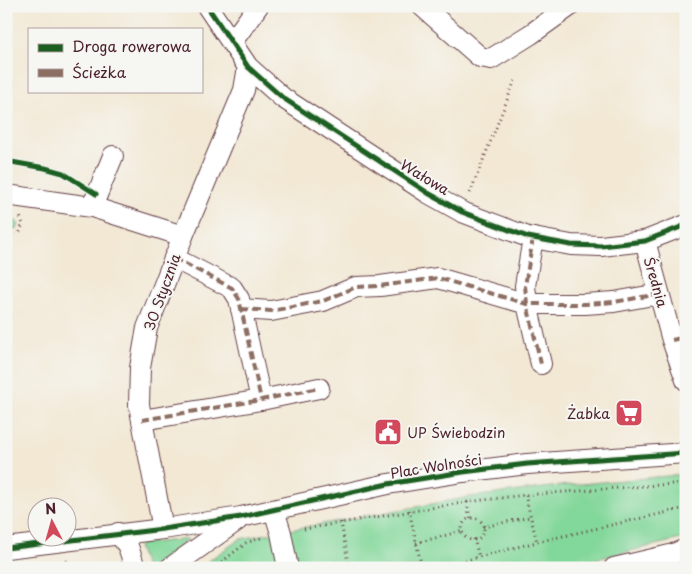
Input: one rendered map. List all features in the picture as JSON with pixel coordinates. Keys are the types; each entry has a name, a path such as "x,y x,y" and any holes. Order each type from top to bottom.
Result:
{"street":[{"name":"Wałowa","path":"207,6 248,67 283,98 428,193 462,212 533,238 571,245 601,246 644,241 686,226"},
{"path":"232,42 258,6"},
{"path":"422,6 480,57 491,59 531,34 570,6"},
{"name":"30 Stycznia","path":"163,529 139,405 140,368 147,328 244,90 248,67"},
{"path":"92,207 113,156"},
{"path":"6,195 92,207 183,236"},
{"path":"533,238 525,286 527,304 541,364"},
{"name":"Średnia","path":"644,241 659,294 679,338 686,380"},
{"path":"174,258 232,288 239,298 261,400"},
{"path":"242,309 271,311 324,301 356,287 380,286 438,278 527,304 605,302 659,294"},
{"path":"142,420 319,388"},
{"name":"Plac Wolności","path":"6,548 163,529 241,517 388,484 463,472 527,464 686,453"},
{"path":"274,510 288,568"},
{"path":"170,568 241,517"},
{"path":"118,533 128,546 135,568"},
{"path":"625,566 686,549"}],"path":[{"path":"462,212 515,80"},
{"path":"6,235 20,234 23,224 20,214"},
{"path":"304,529 409,510 467,502 524,495 686,482"},
{"path":"524,495 537,542"},
{"path":"467,502 470,518"},
{"path":"436,568 537,542 686,508"},
{"path":"409,510 422,568"},
{"path":"483,527 530,517"},
{"path":"470,518 477,518 483,527 480,537 474,539 465,537 462,531 464,521 470,518"},
{"path":"341,522 349,568"},
{"path":"416,543 462,531"},
{"path":"214,568 246,543 269,535"},
{"path":"474,539 479,557"}],"green space":[{"path":"6,219 16,221 19,225 17,228 6,231"},
{"path":"678,475 685,538 558,568 198,568 240,539 470,497 559,486"},
{"path":"188,539 151,568 145,566 138,547 140,544"}],"marked path":[{"path":"533,238 525,286 527,304 541,364"},
{"path":"174,258 232,288 239,299 261,400"},
{"path":"241,309 271,311 323,301 356,287 380,286 438,278 527,304 614,302 659,294"},
{"path":"672,340 686,337"},
{"path":"142,420 319,388"},
{"path":"630,564 631,568"}],"cycle path":[{"path":"207,6 248,67 283,98 428,193 462,212 528,237 571,245 601,246 645,241 686,225"},
{"path":"6,161 63,173 96,194"},
{"path":"6,548 163,529 241,517 388,484 463,472 527,464 686,453"}],"place":[{"name":"Żabka","path":"629,413"},
{"name":"UP Świebodzin","path":"388,432"}]}
